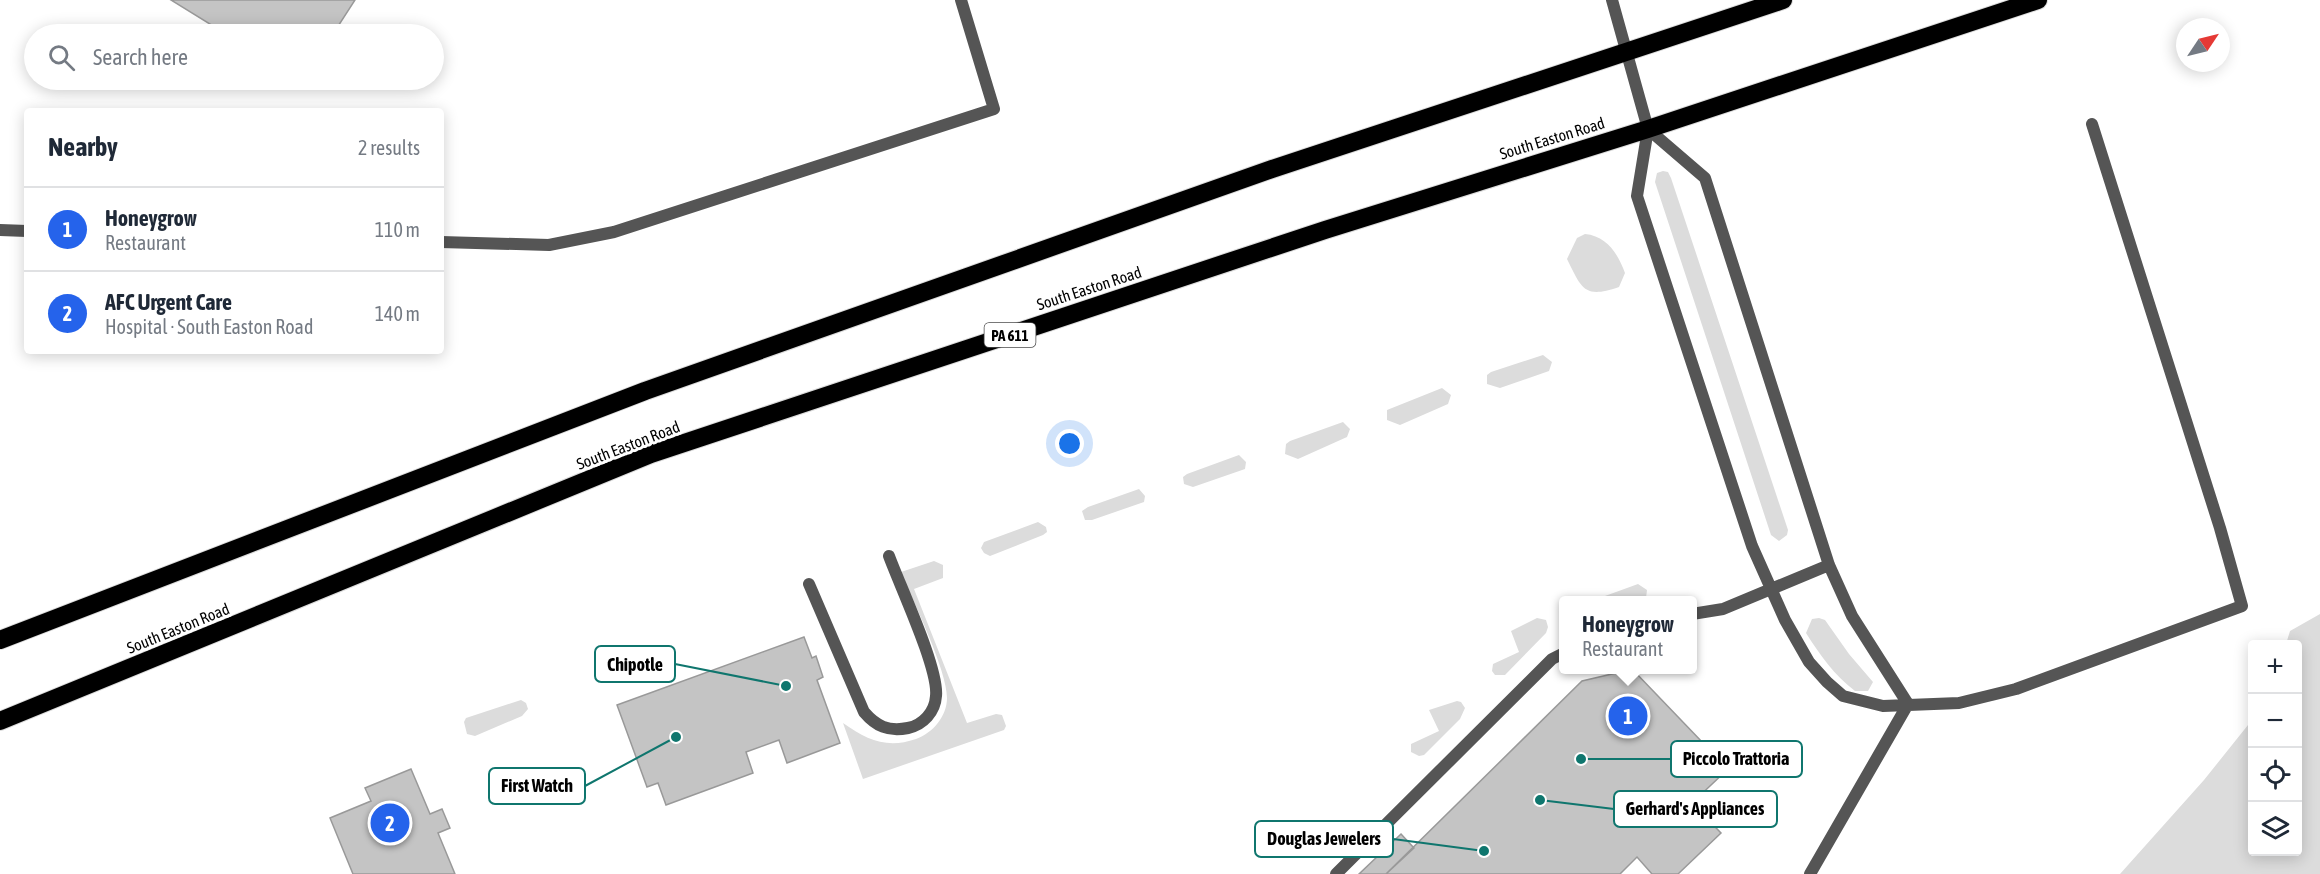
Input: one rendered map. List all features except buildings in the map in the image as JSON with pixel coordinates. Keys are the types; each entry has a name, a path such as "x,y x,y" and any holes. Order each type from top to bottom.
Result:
{"highway":[{"path":"0,640 645,391 1272,169 1783,0"},
{"name":"South Easton Road","path":"0,721 651,454 1325,230 1648,129 2038,0"}],"lane":[{"path":"444,242 549,245 614,232 994,109 962,0"},
{"path":"1612,0 1648,129 1637,196 1752,546 1785,620 1809,662 1843,696 1882,706 1959,703 2016,689 2242,606 2220,528 2092,124"},
{"path":"1648,129 1705,178 1829,565 1852,616 1908,704"},
{"path":"0,230 24,231"},
{"path":"809,584 864,712 876,726 891,730 910,728 928,718 934,706 935,676 889,556"},
{"path":"1697,613 1723,609 1829,565"},
{"path":"1336,874 1552,659 1559,655"},
{"path":"1810,874 1908,704"}],"shaded area":[{"path":"1668,172 1671,178 1788,530 1787,535 1779,541 1771,535 1655,182 1657,173"},
{"path":"1585,234 1600,238 1611,247 1619,259 1625,273 1619,287 1598,292 1591,291 1586,289 1577,278 1567,259 1577,238"},
{"path":"1543,355 1552,362 1549,371 1500,388 1487,384 1487,375 1491,372"},
{"path":"1442,388 1451,395 1448,404 1400,425 1387,420 1387,410"},
{"path":"1343,422 1350,429 1347,437 1298,459 1285,454 1286,444 1290,441"},
{"path":"1239,455 1246,462 1245,469 1193,487 1184,484 1183,477 1187,474"},
{"path":"1139,489 1145,496 1144,502 1092,520 1085,520 1082,511 1088,507"},
{"path":"1038,522 1046,527 1047,532 1043,535 990,556 981,548 984,542"},
{"path":"934,561 943,565 943,578 914,589 967,723 996,714 1002,715 1006,726 1004,730 863,779 843,723 860,734 878,741 906,742 928,733 945,711 947,698 942,671 901,572"},
{"path":"1638,584 1647,590 1646,596 1605,596"},
{"path":"2320,614 2320,874 2120,874 2204,780 2248,725 2248,856 2302,856 2302,640 2287,640 2290,631"},
{"path":"1537,618 1546,620 1548,627 1546,633 1505,675 1495,675 1492,671 1493,664 1519,652 1511,631"},
{"path":"1812,619 1825,620 1849,654 1873,682 1868,691 1855,691 1847,685 1811,641 1806,633"},
{"path":"521,700 526,703 528,709 522,716 475,736 467,734 464,722 466,718"},
{"path":"1457,701 1461,702 1465,708 1460,719 1424,755 1419,756 1411,752 1411,744 1439,731 1429,710"}],"place":[{"name":"Chipotle","path":"786,686"},
{"name":"Honeygrow","path":"1628,716"},
{"name":"First Watch","path":"676,737"},
{"name":"Piccolo Trattoria","path":"1581,759"},
{"name":"Gerhard's Appliances","path":"1540,800"},
{"name":"AFC Urgent Care","path":"390,823"},
{"name":"Douglas Jewelers","path":"1484,851"}]}
